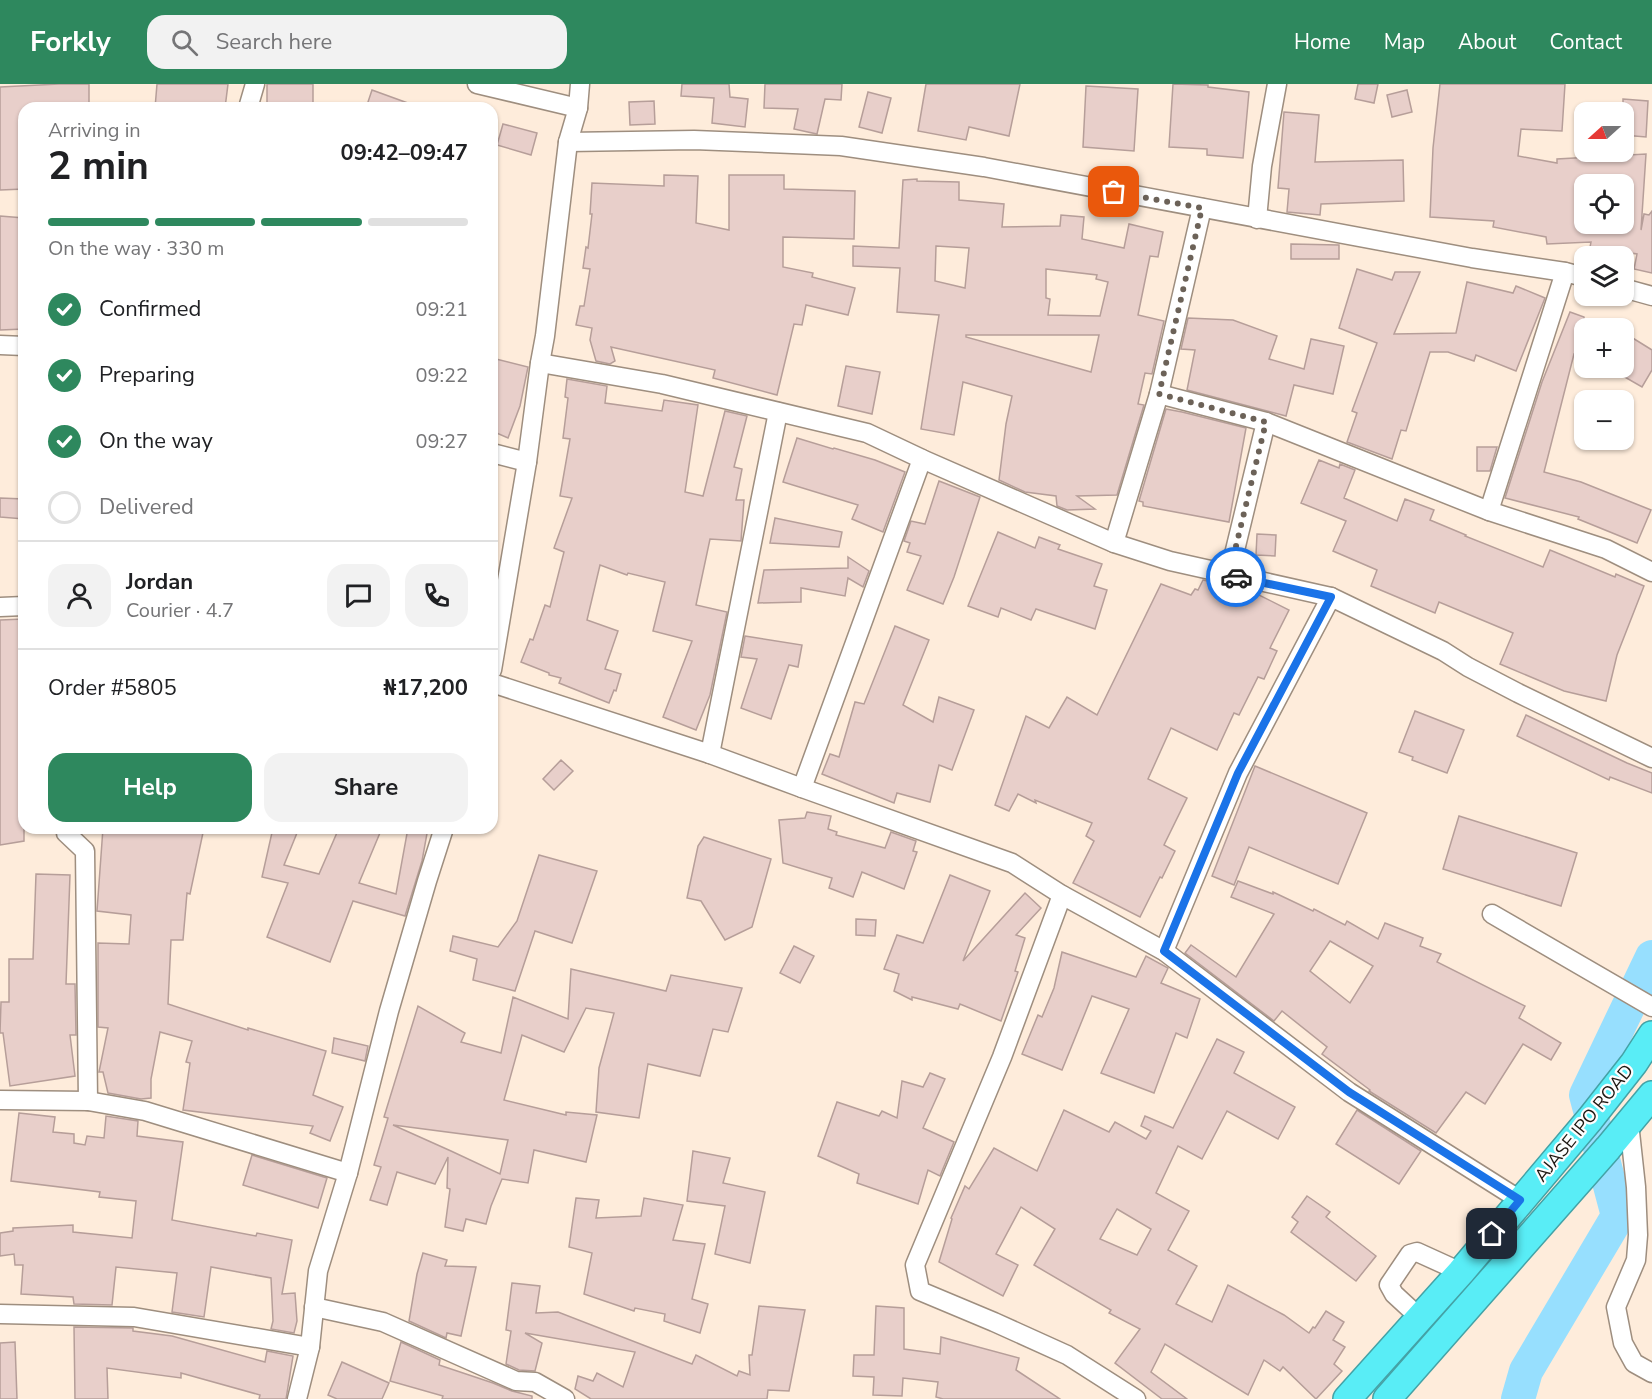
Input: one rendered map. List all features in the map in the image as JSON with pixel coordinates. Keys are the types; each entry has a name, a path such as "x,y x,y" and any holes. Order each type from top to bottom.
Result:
{"highway":[{"name":"AJASE IPO ROAD","path":"1347,1399 1461,1272 1590,1119 1652,1035"},
{"name":"AJASE IPO ROAD","path":"1387,1399 1576,1185 1652,1095"}],"street":[{"path":"250,102 255,84"},
{"path":"477,84 579,108"},
{"path":"498,633 545,336 568,142 579,108 580,84"},
{"path":"1257,219 1262,166 1277,84"},
{"path":"568,142 694,140 841,146 984,167 1257,219 1574,274"},
{"path":"1114,543 1159,394 1202,208"},
{"path":"1489,511 1565,272"},
{"path":"1634,291 1652,297"},
{"path":"0,345 18,346"},
{"path":"540,363 662,384 867,433 1114,543 1170,561 1331,597 1443,651 1518,693 1649,757"},
{"path":"1159,394 1266,422 1489,511 1606,549 1652,572"},
{"path":"710,754 778,412"},
{"path":"1229,575 1266,422"},
{"path":"498,455 526,462"},
{"path":"802,788 922,459"},
{"path":"1164,951 1238,773 1331,597"},
{"path":"0,607 18,606"},
{"path":"498,685 710,754 1012,863 1062,895 1164,951 1349,1092 1520,1200"},
{"path":"67,834 85,851 88,1101"},
{"path":"297,1399 310,1347 318,1271 348,1173 389,1011 442,834"},
{"path":"1062,895 1002,1057 915,1265 920,1291 1067,1355 1136,1399"},
{"path":"1492,914 1652,1006"},
{"path":"0,1100 88,1101 145,1111 348,1173"},
{"path":"1629,1124 1636,1187 1638,1235 1636,1260 1616,1307 1623,1343 1635,1363 1652,1373"},
{"path":"1420,1318 1394,1294 1389,1286 1410,1254 1417,1252 1461,1272"},
{"path":"314,1307 383,1322 516,1382 535,1382 565,1399"},
{"path":"0,1314 134,1317 310,1347"}],"building":[{"path":"89,84 89,102 18,102 18,189 0,190 0,87"},
{"path":"157,84 228,84 226,102 156,102"},
{"path":"267,84 313,84 313,102 267,102"},
{"path":"682,84 729,84 730,97 748,99 745,127 712,123 714,98 681,96"},
{"path":"765,84 842,84 841,100 825,99 817,134 794,129 798,109 764,108"},
{"path":"926,84 1020,84 1009,136 969,127 966,140 918,131"},
{"path":"1173,84 1208,85 1208,87 1249,92 1243,158 1207,155 1207,149 1169,147"},
{"path":"1358,84 1378,84 1374,103 1355,99"},
{"path":"1440,84 1565,84 1562,131 1521,129 1518,156 1557,163 1557,159 1574,158 1574,162 1634,162 1634,155 1646,154 1641,230 1644,214 1649,215 1652,211 1652,273 1634,269 1637,254 1634,254 1634,246 1590,246 1591,242 1547,244 1546,237 1493,227 1494,221 1430,217 1433,148"},
{"path":"1086,86 1138,89 1134,151 1083,147"},
{"path":"372,90 405,102 368,102"},
{"path":"1407,90 1412,112 1392,117 1387,95"},
{"path":"868,92 891,98 882,133 859,127"},
{"path":"1623,99 1648,101 1646,137 1634,136 1634,102 1623,102"},
{"path":"654,101 655,124 630,125 629,102"},
{"path":"1284,112 1319,115 1315,162 1403,160 1404,201 1321,204 1320,215 1287,212 1289,189 1278,188"},
{"path":"503,124 537,133 531,155 498,145"},
{"path":"664,175 698,176 696,223 729,230 729,175 784,175 784,189 855,191 854,239 783,237 783,267 813,273 812,277 855,288 848,315 806,305 802,325 794,324 777,395 713,378 715,370 611,347 615,361 610,364 596,361 590,340 592,328 576,325 580,306 584,306 590,269 583,268 592,214 590,214 592,183 664,186"},
{"path":"903,180 959,182 959,200 1004,204 1002,227 1060,226 1061,215 1084,217 1082,239 1124,248 1129,224 1163,232 1158,257 1150,256 1138,315 1164,321 1152,374 1145,373 1138,404 1144,405 1117,495 1077,496 1095,509 1067,510 1057,506 1056,496 1025,492 999,480 1012,396 963,382 954,435 921,429 939,315 897,312 900,268 853,266 853,246 899,248","holes":["936,246 969,248 965,288 935,281","1046,269 1097,275 1096,279 1108,282 1100,316 1048,315 1050,299 1046,298","966,335 1099,335 1091,372 966,337"]},
{"path":"0,216 18,218 18,329 0,330"},
{"path":"1291,244 1339,245 1339,259 1291,259"},
{"path":"1357,269 1392,280 1395,272 1420,272 1394,334 1456,333 1467,282 1513,293 1516,286 1545,298 1516,371 1476,355 1474,361 1448,352 1430,352 1406,431 1401,430 1392,459 1347,442 1357,413 1352,411 1377,343 1339,328"},
{"path":"1570,312 1584,317 1574,318 1574,354 1544,472 1581,482 1651,510 1637,543 1578,519 1579,517 1505,498 1542,382"},
{"path":"1188,318 1233,320 1277,336 1269,359 1304,369 1311,339 1344,346 1333,394 1294,385 1286,416 1187,390 1195,350 1181,349"},
{"path":"1634,339 1652,350 1652,370 1642,387 1626,378 1634,378"},
{"path":"498,360 528,367 520,406 508,438 498,434"},
{"path":"846,366 880,372 872,414 838,406"},
{"path":"567,379 607,386 605,403 662,411 664,400 698,405 685,492 703,496 725,411 747,416 734,467 742,469 736,500 744,500 741,541 710,539 696,605 727,612 710,695 696,730 663,717 692,641 653,631 665,582 628,573 627,575 600,565 587,620 618,631 605,669 621,674 616,691 614,690 609,703 559,683 561,678 521,662 530,639 533,640 545,605 550,607 564,552 554,548 572,498 560,496 570,439 563,438 568,398 565,397"},
{"path":"1166,409 1246,428 1229,522 1143,506 1143,502 1139,501"},
{"path":"797,438 875,460 905,472 883,532 852,519 858,505 783,482"},
{"path":"1477,447 1497,447 1490,471 1477,471"},
{"path":"1319,460 1339,468 1340,464 1355,470 1344,498 1397,521 1405,499 1434,510 1430,520 1543,567 1550,550 1615,577 1616,574 1644,586 1617,655 1606,701 1564,691 1500,664 1513,633 1439,602 1435,613 1371,586 1377,570 1333,551 1346,521 1301,503"},
{"path":"939,481 980,497 943,604 907,590 921,556 907,552 910,543 904,541 911,521 925,524"},
{"path":"0,498 18,499 18,518 0,517"},
{"path":"775,518 842,532 839,547 770,543"},
{"path":"998,532 1035,548 1039,537 1060,545 1058,549 1102,564 1094,586 1107,590 1095,629 1036,609 1031,620 1001,608 998,617 968,606"},
{"path":"1257,534 1276,535 1275,556 1256,555"},
{"path":"848,557 869,571 863,587 848,578 845,596 801,588 801,602 758,603 764,570 848,568"},
{"path":"1203,580 1251,591 1289,610 1270,648 1277,651 1264,679 1258,677 1239,715 1234,713 1217,750 1171,728 1148,779 1187,798 1164,845 1175,851 1140,917 1073,883 1094,841 1086,836 1092,823 1035,800 1036,803 1018,794 1009,811 995,805 1026,716 1049,728 1067,697 1097,715 1161,584 1191,595 1195,589 1198,590"},
{"path":"18,619 18,834 24,834 24,841 0,845 0,620"},
{"path":"895,626 929,640 903,705 933,722 939,697 974,710 952,770 939,765 930,802 897,793 894,803 822,774 830,754 839,757 855,702 864,704"},
{"path":"745,636 802,645 798,667 789,665 771,719 741,708 757,659 741,657"},
{"path":"1415,711 1464,730 1447,773 1412,760 1413,757 1399,752"},
{"path":"1526,715 1652,773 1652,793 1610,777 1609,780 1517,736"},
{"path":"561,760 573,771 554,790 543,779"},
{"path":"1255,766 1367,813 1338,884 1249,847 1234,885 1212,876"},
{"path":"807,812 831,816 828,829 837,832 836,835 885,848 891,832 916,841 913,851 917,852 904,889 862,872 853,897 829,888 832,878 783,863 779,820 805,818"},
{"path":"1459,816 1577,853 1561,906 1443,869"},
{"path":"103,834 203,834 190,894 187,893 183,940 171,940 168,1004 248,1030 248,1028 326,1051 313,1095 343,1107 330,1141 310,1133 313,1126 183,1110 190,1063 186,1062 192,1041 160,1032 151,1079 151,1098 141,1099 108,1093 103,1072 99,1072 108,1028 98,1027 98,943 129,944 131,915 97,911"},
{"path":"272,834 297,834 284,865 319,874 336,834 379,834 359,883 396,894 407,834 427,834 422,861 405,916 353,901 330,962 267,937 288,883 262,877"},
{"path":"704,837 771,859 752,927 725,940 701,901 687,898 698,846"},
{"path":"539,855 597,871 572,943 535,931 515,991 473,980 477,959 450,951 453,936 498,947 517,921"},
{"path":"36,874 70,875 66,984 75,984 76,1035 70,1035 75,1076 10,1086 3,1033 0,1033 1,1002 9,1002 9,959 33,959"},
{"path":"950,875 990,891 963,961 1025,893 1041,908 1016,935 1025,938 1015,971 1018,972 1001,1021 960,1004 958,1009 912,997 912,1000 894,991 899,974 884,969 897,935 923,943"},
{"path":"1238,881 1273,894 1273,892 1345,925 1347,921 1378,939 1385,923 1423,938 1420,946 1441,954 1437,962 1525,1006 1519,1018 1561,1043 1551,1060 1523,1044 1485,1104 1466,1092 1436,1133 1369,1091 1322,1054 1327,1047 1282,1011 1274,1021 1185,953 1191,945 1236,977 1274,914 1231,897","holes":["1330,941 1373,966 1350,1003 1310,971"]},
{"path":"856,919 876,920 875,936 856,935"},
{"path":"794,946 814,956 800,983 780,973"},
{"path":"1062,952 1136,977 1146,956 1168,968 1161,983 1200,999 1187,1038 1176,1033 1154,1093 1101,1073 1129,1009 1092,996 1062,1070 1022,1054 1038,1015 1042,1017 1054,988"},
{"path":"571,969 666,991 671,975 742,988 728,1032 713,1029 700,1076 648,1064 639,1118 596,1112 599,1068 614,1013 586,1008 564,1052 522,1035 504,1100 566,1115 566,1112 597,1115 586,1162 534,1150 528,1183 502,1179 486,1224 466,1219 463,1231 445,1227 450,1189 447,1188 448,1157 435,1184 397,1172 387,1205 370,1200 381,1167 374,1165 388,1118 384,1117 418,1006 465,1033 461,1042 501,1053 513,997 568,1019","holes":["393,1125 508,1140 500,1174"]},
{"path":"334,1038 368,1046 365,1061 332,1053"},
{"path":"1217,1039 1244,1052 1234,1073 1295,1107 1278,1139 1227,1111 1202,1159 1178,1146 1156,1193 1189,1211 1168,1250 1197,1266 1176,1304 1212,1322 1228,1285 1284,1315 1309,1333 1326,1311 1344,1322 1333,1340 1345,1347 1334,1364 1342,1371 1316,1399 1283,1367 1280,1371 1264,1360 1248,1395 1165,1344 1151,1372 1187,1399 1162,1399 1115,1363 1140,1329 1109,1313 1111,1310 1034,1265 1055,1229 1021,1207 996,1254 1018,1265 1003,1296 939,1262 951,1218 965,1186 969,1189 994,1148 1037,1171 1064,1110 1109,1132 1115,1122 1146,1139 1151,1131 1141,1126 1145,1116 1173,1128","holes":["1117,1209 1151,1229 1137,1255 1100,1239"]},
{"path":"930,1073 945,1079 923,1128 954,1142 940,1176 928,1170 918,1204 857,1183 859,1174 818,1156 837,1102 879,1116 882,1111 897,1118 902,1081 923,1087"},
{"path":"1357,1110 1421,1151 1399,1184 1336,1144"},
{"path":"19,1113 55,1117 53,1132 74,1134 74,1143 85,1145 87,1136 104,1138 106,1116 138,1121 137,1136 183,1142 172,1220 256,1236 257,1233 292,1240 282,1294 295,1293 297,1321 294,1333 271,1329 273,1321 271,1278 211,1267 204,1317 172,1312 177,1273 116,1267 112,1305 74,1304 73,1297 21,1294 23,1265 15,1265 14,1254 0,1256 0,1233 13,1231 13,1228 73,1225 73,1232 132,1238 136,1201 99,1197 100,1192 11,1181"},
{"path":"693,1151 730,1158 723,1183 765,1192 750,1263 715,1254 725,1206 687,1201"},
{"path":"252,1155 327,1178 318,1208 243,1185"},
{"path":"1307,1196 1330,1212 1326,1217 1376,1256 1356,1281 1291,1232 1298,1222 1292,1217"},
{"path":"576,1198 599,1200 596,1218 641,1216 644,1198 683,1205 673,1240 705,1244 692,1299 708,1304 700,1333 664,1321 665,1314 635,1308 634,1311 584,1294 592,1253 569,1247"},
{"path":"423,1253 447,1260 445,1266 476,1267 461,1336 447,1333 446,1338 409,1321"},
{"path":"512,1283 540,1286 536,1313 558,1312 692,1364 696,1355 737,1376 739,1371 750,1375 749,1355 752,1355 759,1306 805,1310 789,1391 768,1390 767,1399 591,1399 575,1389 578,1376 593,1381 597,1373 623,1387 635,1352 525,1333 542,1343 535,1371 519,1370 506,1364 511,1331 506,1330"},
{"path":"876,1306 904,1308 904,1349 940,1354 941,1337 1019,1358 1016,1370 1060,1399 943,1399 936,1397 938,1382 903,1378 902,1396 873,1395 874,1377 853,1376 854,1355 874,1355"},
{"path":"74,1327 133,1328 133,1331 172,1336 265,1362 267,1351 293,1356 286,1399 259,1399 260,1395 181,1373 181,1378 107,1368 108,1399 75,1399"},
{"path":"15,1342 17,1399 0,1399 0,1343"},
{"path":"401,1342 440,1360 439,1365 532,1396 532,1399 442,1399 443,1396 390,1381"},
{"path":"342,1362 389,1383 382,1399 337,1399 328,1395"}],"waterway":[{"path":"1518,1399 1526,1371 1618,1216 1586,1095 1652,957"}],"way so far":[{"path":"1114,192 1202,208 1159,394 1266,422 1229,575 1236,577"}],"route":[{"path":"1236,577 1331,597 1238,773 1164,951 1349,1092 1520,1200 1492,1234"}]}
